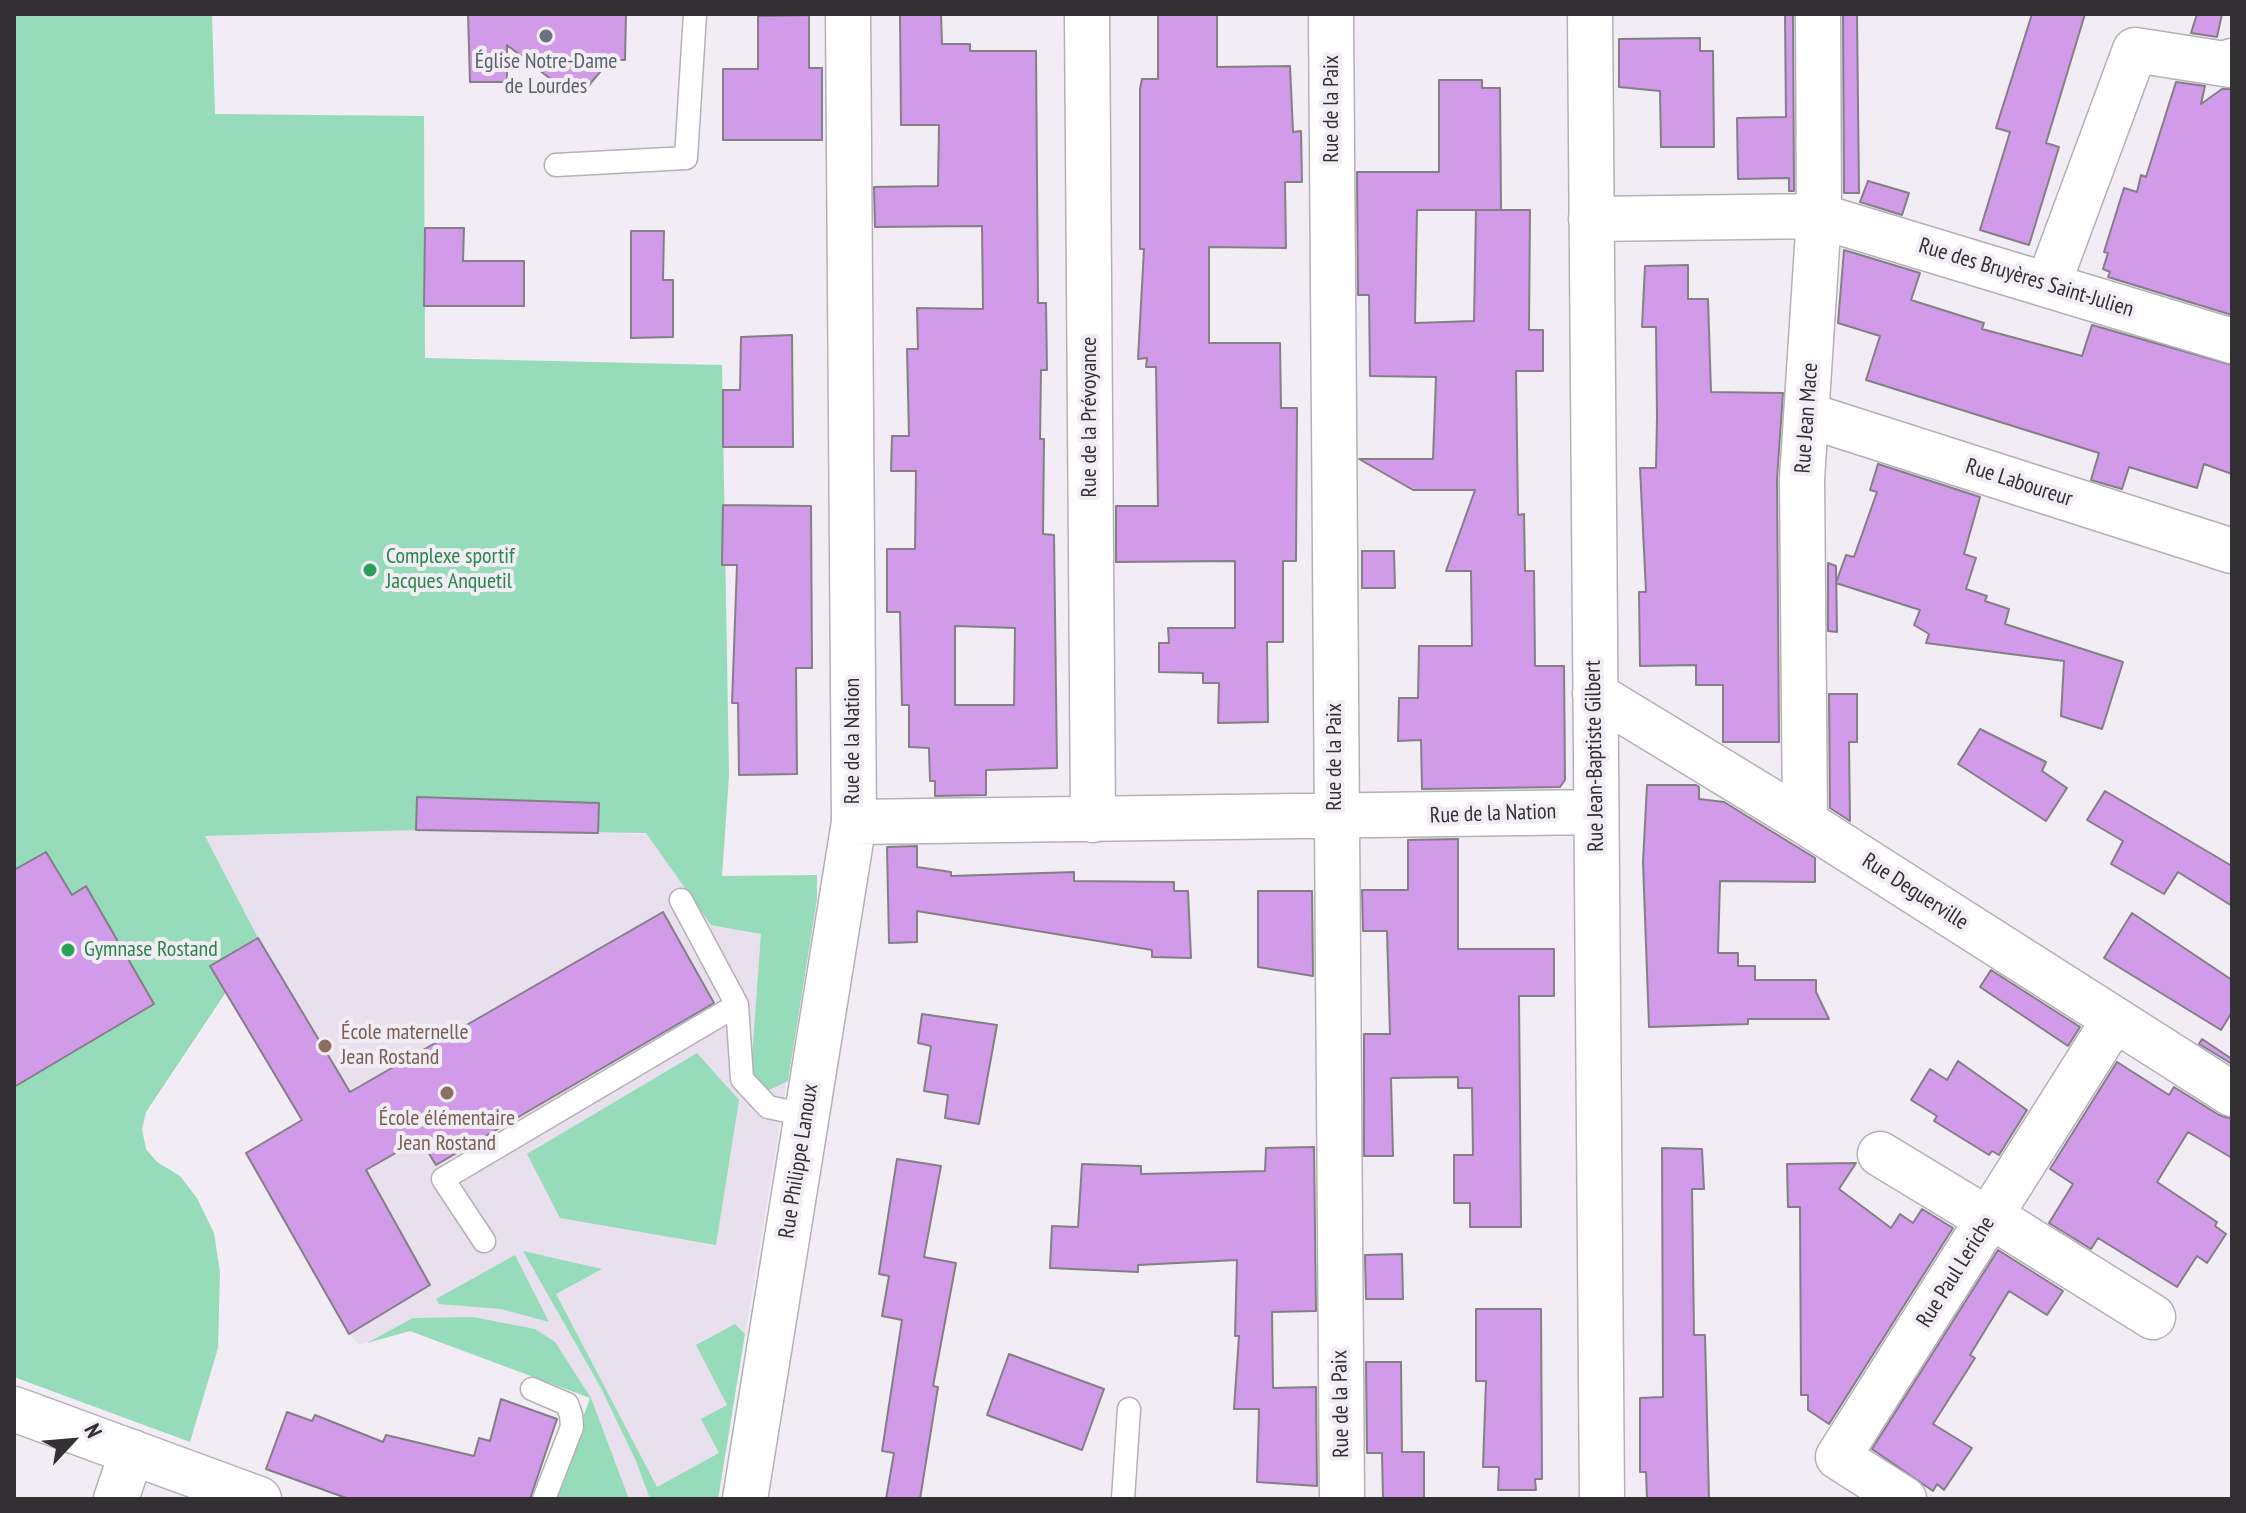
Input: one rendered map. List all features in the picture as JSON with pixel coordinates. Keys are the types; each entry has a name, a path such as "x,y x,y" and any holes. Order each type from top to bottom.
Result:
{"street":[{"name":"Rue de la Nation","path":"848,14 854,822 1335,819 1596,812"},
{"name":"Rue de la Prévoyance","path":"1087,14 1093,820"},
{"name":"Rue de la Paix","path":"1331,14 1342,1499"},
{"name":"Rue Jean-Baptiste Gilbert","path":"1590,14 1602,1499"},
{"name":"Rue Jean Mace","path":"1805,822 1802,479 1819,216 1818,14"},
{"path":"2048,285 2135,50 2231,65 2232,61"},
{"name":"Rue des Bruyères Saint-Julien","path":"1591,219 1819,216 2232,341"},
{"name":"Rue Laboureur","path":"1807,415 2232,551"},
{"name":"Rue Deguerville","path":"1595,694 1805,822 2232,1094"},
{"name":"Rue Philippe Lanoux","path":"745,1499 854,822"},
{"name":"Rue Paul Leriche","path":"1904,1499 1838,1457 2114,1020"},
{"path":"1880,1154 2153,1317"},
{"path":"14,1409 259,1499"},
{"path":"116,1499 132,1452"}],"lane":[{"path":"556,165 686,158 695,14"},
{"path":"681,900 737,1005 742,1079 768,1107 806,1115"},
{"path":"484,1241 443,1179 737,1005"},
{"path":"532,1389 567,1404 571,1415 572,1427 544,1499"},
{"path":"1123,1499 1129,1409"}],"shaded area":[{"path":"416,830 722,835 722,877 817,875 817,899 718,1499 629,1499 590,1398 410,1331 359,1345 349,1334 246,1153 301,1120 210,966 258,938 205,836"}],"green space":[{"name":"Complexe sportif Jacques Anquetil","path":"14,14 212,14 215,114 424,116 425,358 722,365 729,775 722,876 817,875 817,899 788,1081 767,1091 751,1070 761,934 711,925 646,833 416,830 205,836 258,938 211,966 226,992 146,1112 142,1129 146,1149 157,1162 180,1176 197,1198 214,1233 220,1272 218,1348 190,1442 14,1377"},
{"path":"697,1053 739,1100 716,1245 560,1218 527,1154"},
{"path":"523,1251 602,1269 556,1294 657,1487 719,1453 701,1419 727,1405 696,1345 735,1324 745,1334 718,1499 650,1499 636,1461 601,1388"},
{"path":"515,1255 549,1322 501,1309 439,1304 436,1299"},
{"path":"473,1317 535,1329 555,1342 591,1398 629,1499 554,1499 590,1398 410,1331 367,1343 413,1318"}],"building":[{"name":"Église Notre-Dame de Lourdes","path":"468,14 626,14 625,60 610,60 585,90 566,91 507,45 507,82 470,82"},
{"path":"900,14 941,14 942,44 970,44 970,51 1036,51 1038,303 1046,303 1047,370 1041,370 1040,439 1044,439 1043,534 1054,535 1057,768 986,770 986,795 935,796 935,781 930,781 929,748 909,747 909,705 902,705 900,612 887,612 887,549 915,549 916,471 891,471 892,436 909,436 907,349 918,349 917,308 983,309 982,226 875,227 874,187 938,186 939,125 901,125","holes":["955,626 1015,628 1014,705 955,705"]},
{"path":"1158,14 1217,14 1217,67 1290,66 1293,132 1301,131 1302,182 1285,182 1286,248 1209,247 1209,343 1280,343 1281,408 1297,408 1296,561 1283,561 1283,642 1267,642 1268,722 1218,723 1219,683 1203,683 1203,673 1159,672 1159,643 1169,643 1168,628 1235,628 1235,561 1116,562 1116,506 1158,506 1156,367 1146,367 1147,358 1138,359 1144,249 1140,249 1140,89 1142,79 1158,79"},
{"path":"1785,14 1793,14 1794,191 1789,191 1789,178 1738,179 1737,118 1786,117"},
{"path":"1843,14 1857,14 1859,193 1844,193"},
{"path":"2032,14 2085,14 2046,143 2059,147 2029,245 1980,230 2010,132 1996,128"},
{"path":"2197,14 2222,14 2217,37 2191,33"},
{"path":"809,15 809,68 822,68 822,140 723,140 723,69 758,69 758,16"},
{"path":"1700,38 1700,51 1713,51 1714,147 1661,147 1660,91 1619,87 1619,39"},
{"path":"1439,80 1482,80 1482,88 1500,88 1501,210 1530,210 1529,330 1543,330 1543,371 1516,371 1518,515 1524,514 1525,571 1534,571 1535,666 1564,666 1565,780 1560,787 1422,789 1421,740 1398,741 1399,698 1418,698 1419,646 1472,646 1471,571 1446,571 1475,490 1413,490 1359,459 1433,459 1436,377 1370,376 1369,295 1358,295 1357,172 1439,172","holes":["1417,210 1476,210 1474,321 1415,323"]},
{"path":"2176,82 2205,86 2201,104 2222,89 2232,89 2232,315 2108,277 2110,272 2103,269 2108,253 2104,252 2124,188 2137,192 2141,175 2146,177"},
{"path":"1868,181 1909,193 1902,215 1860,202"},
{"path":"425,228 464,228 463,261 524,261 524,306 424,306"},
{"path":"631,231 664,231 663,280 673,280 673,337 631,338"},
{"path":"1844,250 1920,273 1911,300 1984,323 1982,329 2082,356 2092,325 2232,365 2232,474 2204,464 2197,488 2129,467 2122,489 2091,480 2099,453 1866,380 1880,336 1838,323"},
{"path":"1688,265 1688,299 1708,299 1711,392 1783,393 1777,479 1779,742 1723,742 1723,685 1696,685 1696,665 1640,666 1639,592 1646,592 1640,468 1656,468 1657,417 1656,327 1642,327 1645,266"},
{"path":"792,335 793,447 723,447 723,390 740,390 741,337"},
{"path":"1878,464 1980,497 1964,554 1976,558 1966,589 1987,596 1985,601 2009,609 2005,624 2123,662 2102,729 2061,716 2064,661 1926,643 1929,634 1914,625 1920,610 1836,583 1846,555 1854,557 1877,492 1870,490"},
{"path":"723,505 811,506 812,668 796,668 797,774 739,775 738,703 732,703 737,565 722,565"},
{"path":"1362,551 1394,551 1395,588 1362,588"},
{"path":"1828,563 1836,566 1837,632 1828,631"},
{"path":"1829,694 1857,694 1857,742 1849,742 1850,821 1830,808"},
{"path":"1980,729 2046,762 2042,771 2067,788 2046,821 1958,764"},
{"path":"1647,785 1696,785 1699,787 1699,799 1724,802 1815,858 1815,882 1720,881 1718,953 1738,953 1738,966 1755,966 1755,980 1816,980 1816,992 1829,1019 1748,1019 1748,1024 1649,1027 1643,862"},
{"path":"2105,791 2232,866 2232,906 2178,872 2164,894 2111,864 2123,841 2087,820"},
{"path":"417,797 599,803 598,833 416,830"},
{"path":"1458,839 1458,949 1554,949 1554,996 1519,996 1521,1227 1470,1227 1470,1203 1454,1203 1454,1155 1473,1155 1472,1088 1458,1088 1458,1077 1391,1078 1393,1156 1364,1156 1364,1034 1390,1034 1387,931 1363,931 1362,890 1408,890 1408,840"},
{"path":"917,846 917,867 951,872 951,876 1074,872 1074,881 1174,882 1174,891 1188,891 1191,958 1152,957 1152,950 917,911 917,942 889,943 887,847"},
{"name":"Gymnase Rostand","path":"46,852 72,895 86,886 154,1004 14,1087 14,870"},
{"path":"1258,891 1312,891 1313,976 1258,967"},
{"path":"663,912 714,1003 436,1165 420,1139 366,1170 430,1285 349,1334 246,1153 302,1120 210,966 258,938 350,1092"},
{"path":"2132,913 2232,980 2232,1012 2221,1030 2104,958"},
{"path":"1991,970 2080,1027 2068,1046 1980,987"},
{"path":"922,1014 997,1025 979,1124 945,1118 948,1095 924,1091 931,1046 918,1043"},
{"path":"2202,1039 2232,1059 2232,1064 2199,1044"},
{"path":"1958,1061 2027,1110 1999,1155 1992,1151 1989,1155 1934,1121 1937,1116 1911,1100 1930,1069 1947,1080"},
{"path":"2117,1062 2169,1095 2174,1087 2219,1115 2232,1119 2232,1158 2188,1132 2157,1182 2217,1222 2215,1226 2226,1234 2207,1263 2197,1256 2177,1287 2098,1238 2091,1249 2049,1223 2073,1184 2050,1169"},
{"path":"1314,1147 1316,1311 1272,1312 1273,1388 1316,1387 1317,1486 1257,1482 1259,1409 1234,1409 1239,1336 1235,1336 1237,1260 1138,1265 1138,1272 1050,1268 1052,1226 1078,1227 1082,1164 1141,1166 1141,1174 1265,1171 1266,1148"},
{"path":"1662,1148 1702,1149 1704,1189 1692,1189 1694,1335 1705,1335 1709,1499 1647,1499 1646,1472 1640,1472 1640,1398 1663,1397"},
{"path":"897,1159 941,1166 924,1257 956,1263 933,1386 938,1387 920,1499 886,1499 894,1453 882,1451 902,1320 882,1316 889,1276 879,1274"},
{"path":"1856,1163 1839,1189 1891,1228 1900,1214 1913,1223 1922,1209 1953,1228 1829,1424 1808,1410 1808,1395 1801,1395 1800,1207 1788,1207 1787,1164"},
{"path":"1998,1250 2063,1291 2047,1315 2009,1291 1970,1355 1975,1358 1933,1424 1972,1448 1944,1490 1937,1484 1933,1491 1872,1449"},
{"path":"1402,1254 1403,1299 1366,1299 1365,1255"},
{"path":"1476,1309 1541,1309 1542,1479 1535,1479 1536,1490 1498,1490 1499,1467 1483,1467 1486,1381 1476,1381"},
{"path":"1009,1354 1104,1389 1082,1450 987,1415"},
{"path":"1366,1362 1401,1362 1402,1452 1424,1452 1424,1499 1383,1499 1382,1453 1367,1453"},
{"path":"501,1399 557,1419 530,1499 349,1499 266,1469 287,1412 312,1421 315,1415 383,1442 386,1435 474,1456 479,1438 490,1441"}],"place":[{"name":"Église Notre-Dame de Lourdes","path":"546,36"},
{"name":"Complexe sportif Jacques Anquetil","path":"370,570"},
{"name":"Gymnase Rostand","path":"68,950"},
{"name":"École maternelle Jean Rostand","path":"325,1046"},
{"name":"École élémentaire Jean Rostand","path":"447,1093"}]}
